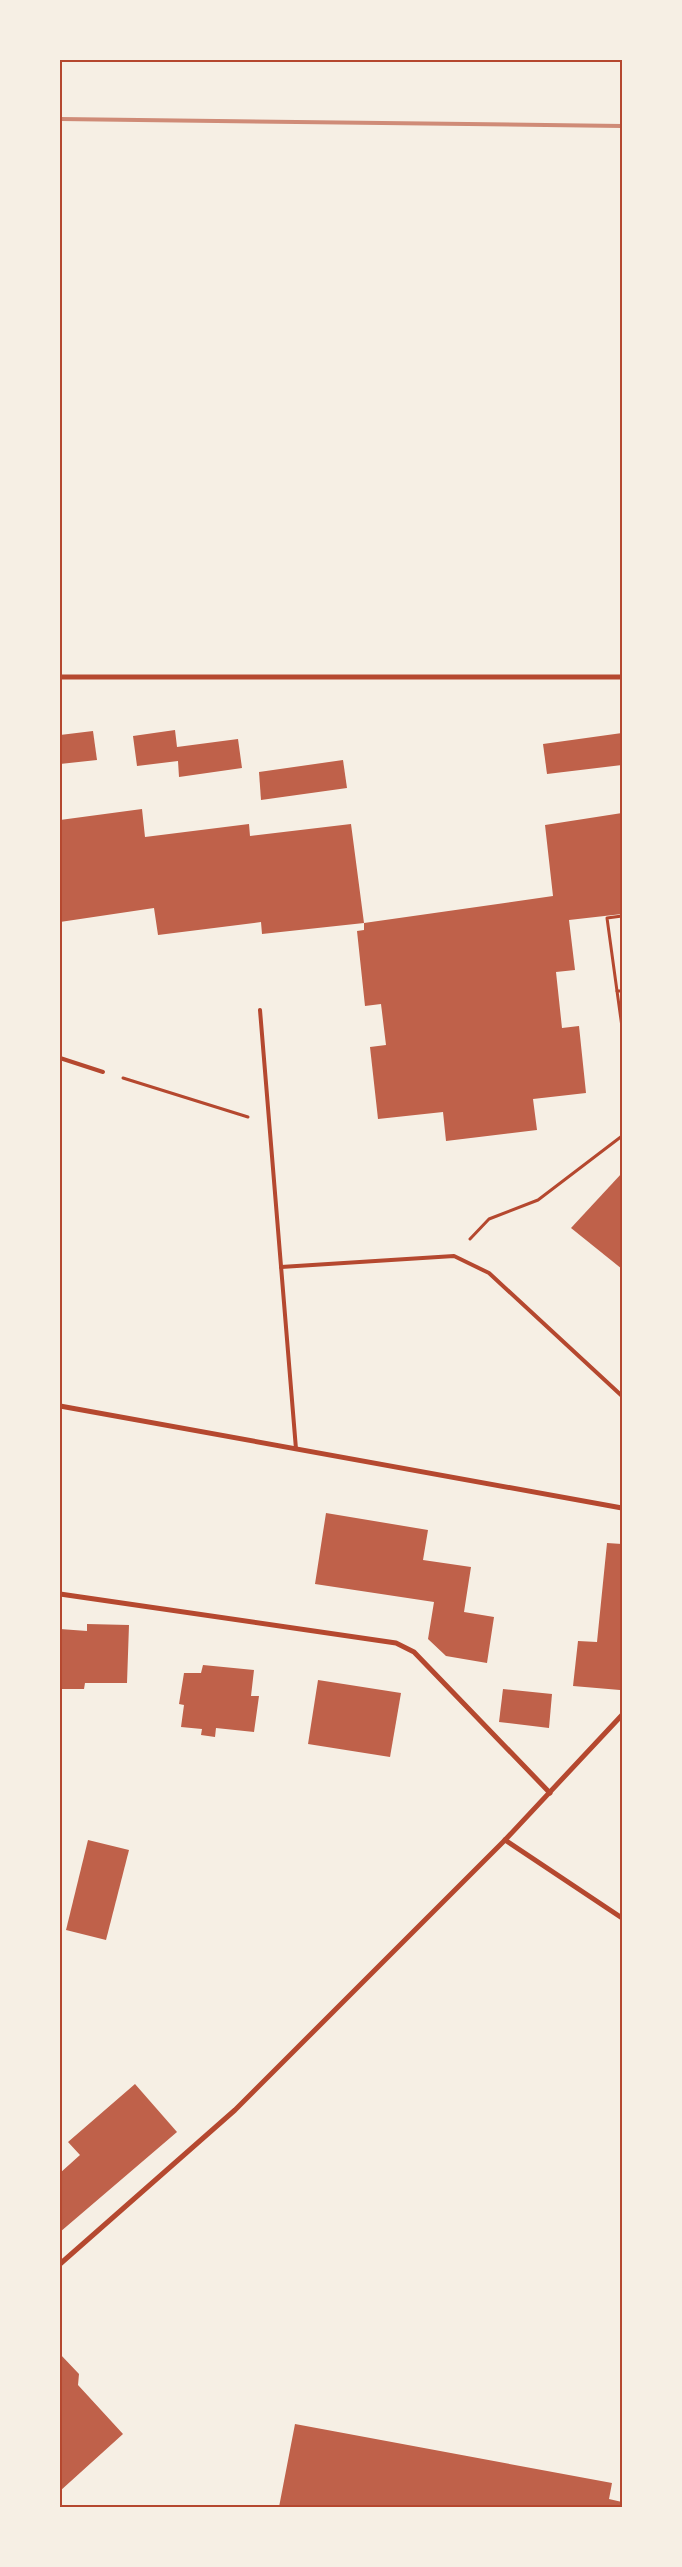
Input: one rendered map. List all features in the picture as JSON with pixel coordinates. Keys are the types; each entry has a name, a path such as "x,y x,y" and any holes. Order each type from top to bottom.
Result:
{"street":[{"path":"60,677 622,678"},
{"path":"60,1406 622,1508"},
{"path":"60,1594 396,1642 414,1652 550,1793"},
{"path":"60,2264 235,2110 505,1840 622,1715"},
{"path":"505,1840 622,1918"}],"lane":[{"path":"260,1010 296,1449"},
{"path":"60,1058 103,1072"},
{"path":"281,1267 454,1256 489,1273 622,1396"}],"path":[{"path":"622,916 607,918 620,991 622,1027"},
{"path":"103,1072 269,1124"},
{"path":"454,1256 489,1219 538,1200 622,1136"}],"building":[{"path":"175,730 177,747 238,739 242,768 179,777 178,761 137,766 133,736"},
{"path":"93,731 97,760 60,764 60,735"},
{"path":"622,733 622,765 547,774 543,744"},
{"path":"343,760 347,788 261,800 259,772"},
{"path":"142,809 145,837 249,824 250,836 351,824 364,923 262,934 261,922 158,935 154,908 60,922 60,820"},
{"path":"622,813 622,914 569,920 575,970 556,972 562,1028 579,1026 586,1093 533,1099 537,1130 446,1141 443,1112 378,1119 370,1047 386,1045 381,1004 365,1006 357,931 364,930 364,923 553,896 545,825"},
{"path":"622,1173 622,1269 571,1228"},
{"path":"326,1513 428,1530 423,1560 471,1567 464,1612 494,1617 487,1663 446,1656 428,1639 434,1602 315,1584"},
{"path":"607,1543 622,1544 620,1690 573,1686 578,1641 597,1642"},
{"path":"87,1624 129,1625 127,1683 85,1683 84,1689 60,1689 60,1629 87,1631"},
{"path":"203,1665 254,1670 251,1696 259,1696 254,1732 216,1728 215,1737 201,1735 202,1729 181,1727 184,1705 179,1704 184,1673 201,1673"},
{"path":"318,1680 401,1693 390,1757 308,1744"},
{"path":"503,1689 552,1694 549,1728 499,1722"},
{"path":"88,1840 129,1850 106,1940 66,1930"},
{"path":"135,2084 177,2132 60,2232 60,2173 80,2155 68,2142"},
{"path":"60,2354 79,2374 78,2385 123,2434 60,2491"},
{"path":"295,2424 612,2483 609,2499 622,2502 621,2507 279,2507"}],"railway":[{"path":"60,119 622,126"}]}
